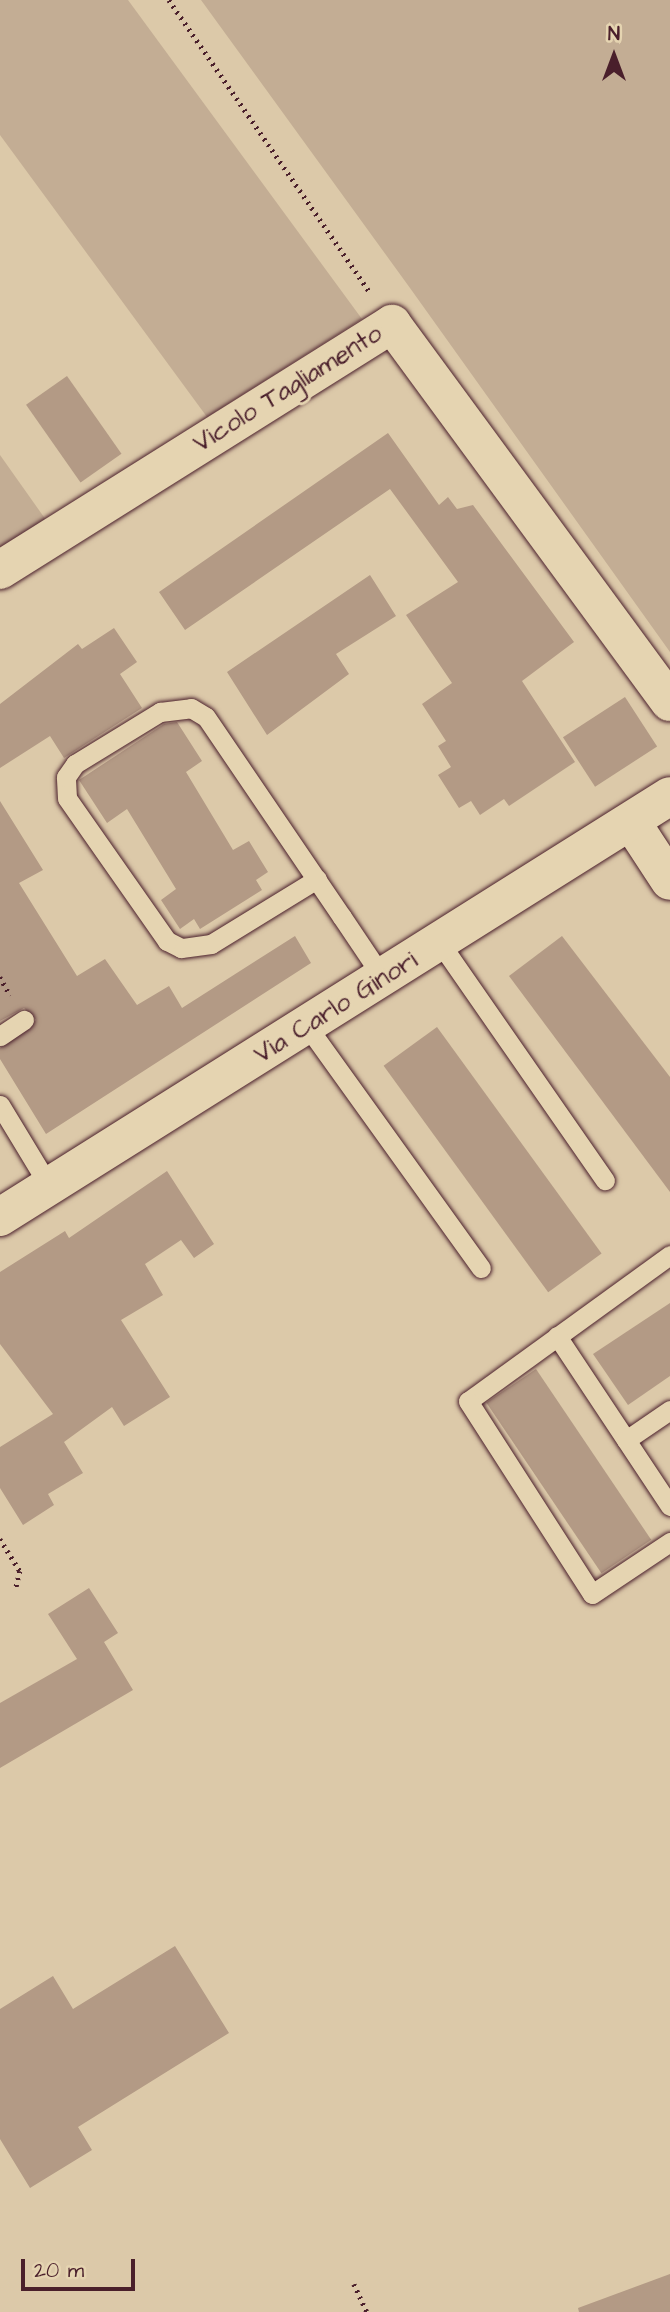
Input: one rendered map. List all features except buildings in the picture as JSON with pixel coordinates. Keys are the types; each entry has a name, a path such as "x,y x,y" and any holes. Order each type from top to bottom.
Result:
{"street":[{"name":"Vicolo Tagliamento","path":"0,570 392,324 670,702"},
{"name":"Via Carlo Ginori","path":"0,1217 632,823 670,796"},
{"path":"632,823 670,881"}],"lane":[{"path":"317,879 211,944 181,948 167,941 67,798 66,777 75,764 160,712 191,708 206,717 317,879 383,978"},
{"path":"440,943 605,1180"},
{"path":"0,1036 24,1020"},
{"path":"307,1026 481,1268"},
{"path":"0,1105 49,1186"},
{"path":"670,1255 468,1401 592,1594 670,1542"},
{"path":"558,1336 670,1506"},
{"path":"626,1440 670,1410"}],"path":[{"path":"169,0 392,324"},
{"path":"0,1539 20,1571 16,1589"},
{"path":"354,2284 367,2312"}],"shaded area":[{"path":"0,0 128,0 362,319 207,417 0,135"},
{"path":"201,0 670,0 670,652 410,288"},
{"path":"0,455 46,520 0,549"}]}
